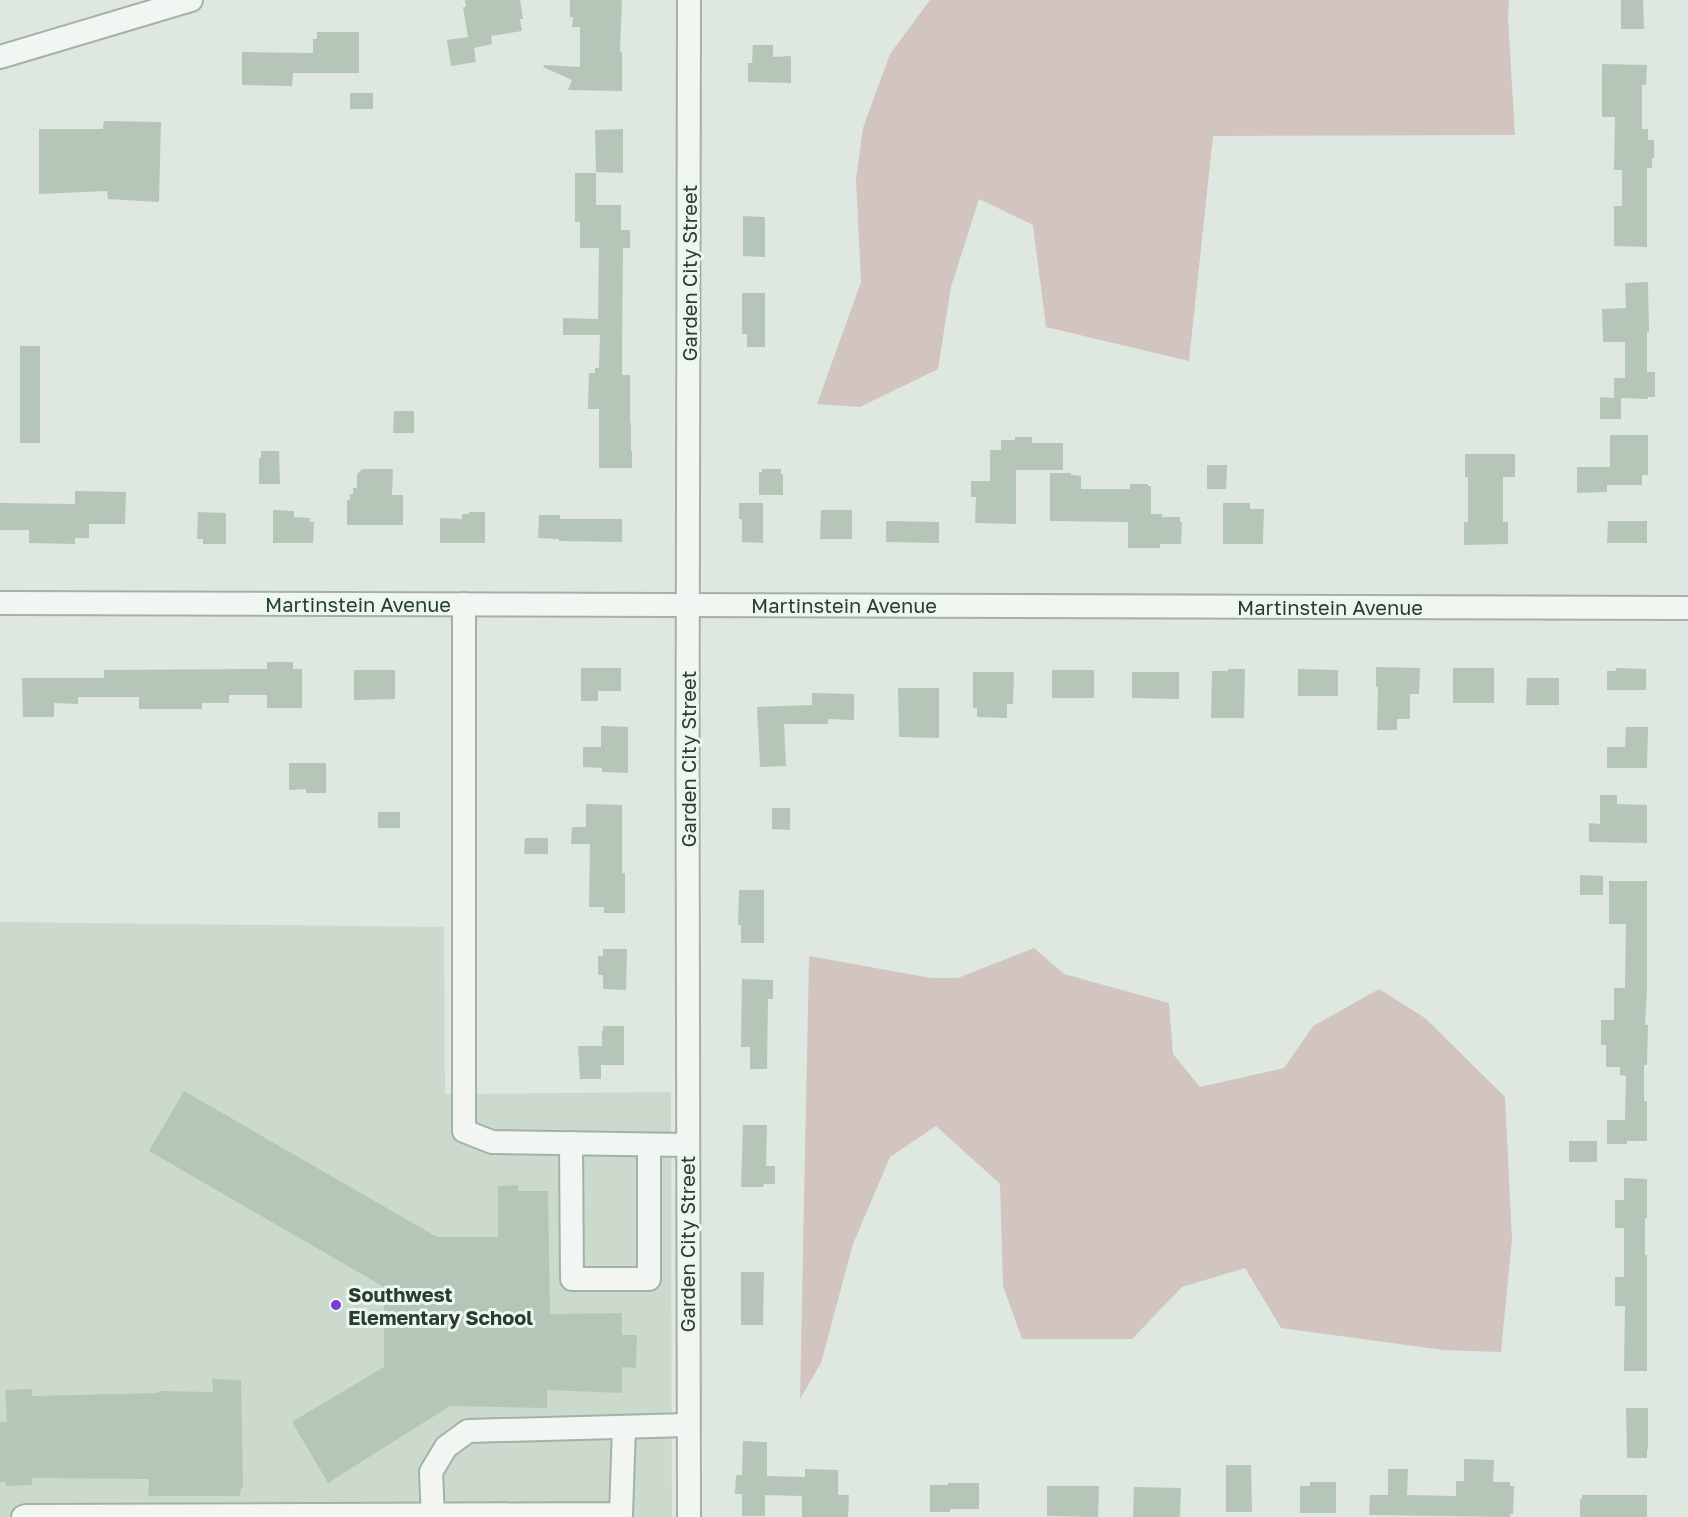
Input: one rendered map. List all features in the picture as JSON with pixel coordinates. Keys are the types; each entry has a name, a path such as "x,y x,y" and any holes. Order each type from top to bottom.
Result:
{"street":[{"path":"0,57 191,0"},
{"name":"Garden City Street","path":"689,0 686,1145 689,1517"},
{"name":"Martinstein Avenue","path":"0,603 1688,608"},
{"path":"464,604 464,1131 492,1142 686,1145"},
{"path":"571,1143 572,1279 650,1279 649,1145"},
{"path":"433,1516 431,1472 446,1447 468,1431 688,1425"},
{"path":"23,1517 49,1515 621,1514 624,1427"}],"shaded area":[{"path":"930,0 1509,0 1515,135 1213,136 1189,361 1046,327 1033,225 979,199 951,287 938,369 860,407 817,404 861,282 856,179 863,128 890,54"},
{"name":"Southwest Elementary School","path":"0,922 444,927 445,1094 671,1092 672,1517 0,1517"},
{"path":"1034,948 1064,974 1169,1003 1173,1054 1200,1087 1284,1068 1313,1026 1379,989 1425,1018 1505,1097 1512,1239 1501,1352 1443,1350 1281,1328 1245,1268 1182,1287 1132,1339 1022,1339 1003,1286 1000,1184 936,1126 890,1157 853,1244 821,1363 800,1399 809,956 931,978 958,978"}],"building":[{"path":"465,0 520,0 522,31 491,36 492,44 474,48 476,62 451,66 447,40 468,37 463,7 466,7"},
{"path":"570,0 622,0 620,52 622,52 622,91 568,90 572,80 543,67 544,65 580,67 580,27 572,27"},
{"path":"1621,0 1643,0 1644,29 1621,29"},
{"path":"317,32 359,32 359,73 293,73 292,86 242,85 242,52 313,53 313,39 317,39"},
{"path":"753,45 773,45 773,57 791,56 791,83 748,82 748,63 752,63"},
{"path":"1602,64 1647,65 1646,85 1642,85 1642,129 1648,129 1648,140 1654,140 1654,158 1652,158 1652,168 1647,168 1647,247 1614,246 1614,206 1622,206 1622,170 1614,170 1615,117 1602,117"},
{"path":"350,93 373,93 373,109 350,109"},
{"path":"104,121 161,122 159,202 108,199 107,191 39,194 39,129 103,129"},
{"path":"623,129 623,173 596,172 595,130"},
{"path":"575,173 596,173 596,205 621,205 621,230 630,230 630,248 623,248 622,375 630,375 632,468 599,468 599,409 588,409 589,373 595,373 595,368 599,368 600,335 563,335 563,318 598,319 599,248 580,248 580,222 575,222"},
{"path":"743,216 765,217 765,257 743,256"},
{"path":"1648,282 1647,372 1655,372 1655,397 1621,398 1621,419 1600,419 1600,397 1614,398 1614,378 1625,378 1625,342 1603,342 1602,309 1626,308 1625,283"},
{"path":"742,293 765,293 765,347 747,347 747,334 742,334"},
{"path":"20,346 40,346 40,443 20,443"},
{"path":"394,411 414,411 414,433 393,433"},
{"path":"1610,435 1648,435 1648,475 1642,475 1642,485 1607,485 1607,492 1577,493 1577,467 1610,467"},
{"path":"1015,437 1032,437 1032,443 1063,443 1063,470 1016,470 1016,524 975,523 976,497 971,497 971,481 990,481 990,450 1001,450 1001,440 1015,440"},
{"path":"261,451 279,451 280,484 259,484"},
{"path":"1465,454 1515,454 1515,477 1503,477 1503,522 1508,522 1508,544 1464,545 1464,522 1468,522 1468,477 1465,477"},
{"path":"1207,465 1227,465 1226,489 1207,489"},
{"path":"362,469 393,469 392,495 403,495 403,525 347,525 347,500 350,500 350,494 353,494 353,488 357,488 357,474"},
{"path":"762,469 781,469 783,495 759,495 759,472 762,472"},
{"path":"1050,473 1071,473 1071,475 1081,476 1081,489 1130,489 1130,484 1148,484 1151,486 1151,514 1162,514 1162,517 1180,517 1180,522 1182,522 1181,544 1160,544 1160,548 1128,548 1128,522 1050,521"},
{"path":"75,491 126,492 125,524 89,524 89,538 75,538 75,544 29,543 29,530 0,530 0,503 75,504"},
{"path":"739,503 763,503 763,543 742,542"},
{"path":"1223,503 1250,503 1250,509 1264,509 1263,544 1223,544"},
{"path":"273,510 294,511 294,517 310,518 310,522 314,522 313,543 273,543"},
{"path":"821,510 852,510 852,539 820,539"},
{"path":"198,512 226,513 226,544 203,544 203,539 197,539"},
{"path":"469,512 485,512 485,543 440,543 440,518 462,519 462,514 469,514"},
{"path":"539,515 560,515 560,519 622,519 622,542 559,541 559,539 538,538"},
{"path":"886,521 939,522 939,543 886,542"},
{"path":"1608,521 1647,521 1647,543 1607,543"},
{"path":"267,662 293,662 293,669 302,669 302,708 267,708 267,695 229,695 229,703 202,703 202,709 139,709 139,697 78,697 78,704 54,703 54,717 23,717 22,678 104,678 104,670 267,669"},
{"path":"1376,667 1420,668 1419,694 1410,694 1410,719 1397,719 1397,730 1377,730"},
{"path":"581,668 621,668 621,691 598,691 598,701 581,701"},
{"path":"1453,668 1494,668 1494,703 1453,703"},
{"path":"1616,668 1646,669 1646,690 1607,690 1607,671 1616,671"},
{"path":"1228,669 1245,669 1244,718 1211,718 1212,671 1228,671"},
{"path":"1298,669 1338,670 1338,696 1298,696"},
{"path":"354,670 395,670 395,699 354,700"},
{"path":"1052,670 1094,670 1094,698 1052,698"},
{"path":"973,672 1014,672 1013,704 1007,704 1007,718 977,717 977,708 973,708"},
{"path":"1132,672 1179,672 1179,699 1132,698"},
{"path":"1527,678 1559,678 1559,705 1526,705"},
{"path":"898,688 939,688 939,738 899,737"},
{"path":"812,693 854,694 854,720 828,719 828,724 784,724 786,766 760,767 757,707 812,705"},
{"path":"601,726 628,727 628,773 602,772 602,768 583,767 583,747 601,747"},
{"path":"1626,727 1648,727 1647,768 1607,768 1607,747 1625,747"},
{"path":"289,763 326,763 326,793 306,793 306,789 289,790"},
{"path":"1600,795 1617,795 1617,804 1647,805 1647,843 1589,842 1589,823 1600,824"},
{"path":"586,804 622,805 622,873 625,873 625,913 604,913 604,907 589,907 590,844 571,844 572,827 586,827"},
{"path":"772,808 790,808 790,830 772,829"},
{"path":"378,812 400,812 400,828 378,828"},
{"path":"525,838 548,838 548,854 524,854"},
{"path":"1580,875 1603,876 1603,895 1580,895"},
{"path":"1609,881 1647,881 1645,1025 1648,1025 1647,1065 1644,1065 1644,1101 1647,1101 1647,1141 1627,1141 1627,1144 1607,1144 1607,1120 1625,1120 1626,1076 1620,1075 1620,1067 1606,1067 1606,1045 1601,1045 1601,1020 1614,1020 1614,988 1625,988 1626,924 1609,924"},
{"path":"739,890 764,890 764,943 741,943 741,925 738,925"},
{"path":"603,949 627,949 626,990 603,989 603,975 598,975 598,956 603,956"},
{"path":"742,979 773,980 773,999 768,999 767,1069 750,1069 750,1047 741,1047"},
{"path":"603,1026 624,1026 624,1065 601,1065 601,1079 580,1079 578,1046 602,1046"},
{"path":"184,1091 437,1237 498,1237 498,1186 518,1185 518,1191 548,1191 550,1314 622,1313 622,1335 637,1335 636,1368 622,1367 622,1393 547,1390 547,1408 450,1406 328,1483 292,1422 384,1367 384,1287 149,1151"},
{"path":"743,1125 767,1125 766,1166 775,1166 775,1184 764,1184 763,1187 741,1187"},
{"path":"1569,1141 1597,1141 1597,1162 1569,1162"},
{"path":"1624,1178 1647,1179 1645,1255 1647,1255 1647,1371 1624,1371 1625,1306 1615,1306 1615,1277 1624,1277 1624,1228 1615,1228 1615,1200 1624,1200"},
{"path":"741,1272 764,1272 763,1325 741,1325"},
{"path":"212,1379 241,1380 243,1488 241,1488 240,1496 148,1496 149,1479 32,1478 32,1485 6,1486 6,1482 0,1482 0,1422 7,1422 5,1390 32,1389 32,1396 158,1393 159,1391 213,1392"},
{"path":"1626,1408 1648,1408 1647,1458 1627,1458"},
{"path":"743,1441 767,1442 767,1476 805,1477 805,1469 838,1470 838,1495 849,1495 848,1517 802,1517 802,1496 765,1495 765,1516 742,1516 742,1494 735,1494 736,1475 742,1475"},
{"path":"1464,1459 1494,1460 1493,1482 1510,1482 1510,1486 1514,1486 1513,1514 1510,1514 1510,1517 1369,1515 1370,1495 1388,1495 1388,1469 1408,1469 1407,1495 1456,1496 1456,1481 1464,1481"},
{"path":"1226,1465 1251,1465 1252,1512 1226,1512"},
{"path":"1310,1482 1336,1482 1336,1513 1300,1513 1300,1486 1310,1486"},
{"path":"948,1483 979,1483 979,1509 930,1512 930,1485 948,1485"},
{"path":"1047,1486 1099,1486 1098,1517 1047,1516"},
{"path":"1134,1487 1181,1488 1180,1517 1133,1517"},
{"path":"1582,1495 1647,1495 1647,1517 1580,1517"}],"place":[{"name":"Southwest Elementary School","path":"336,1305"}]}
